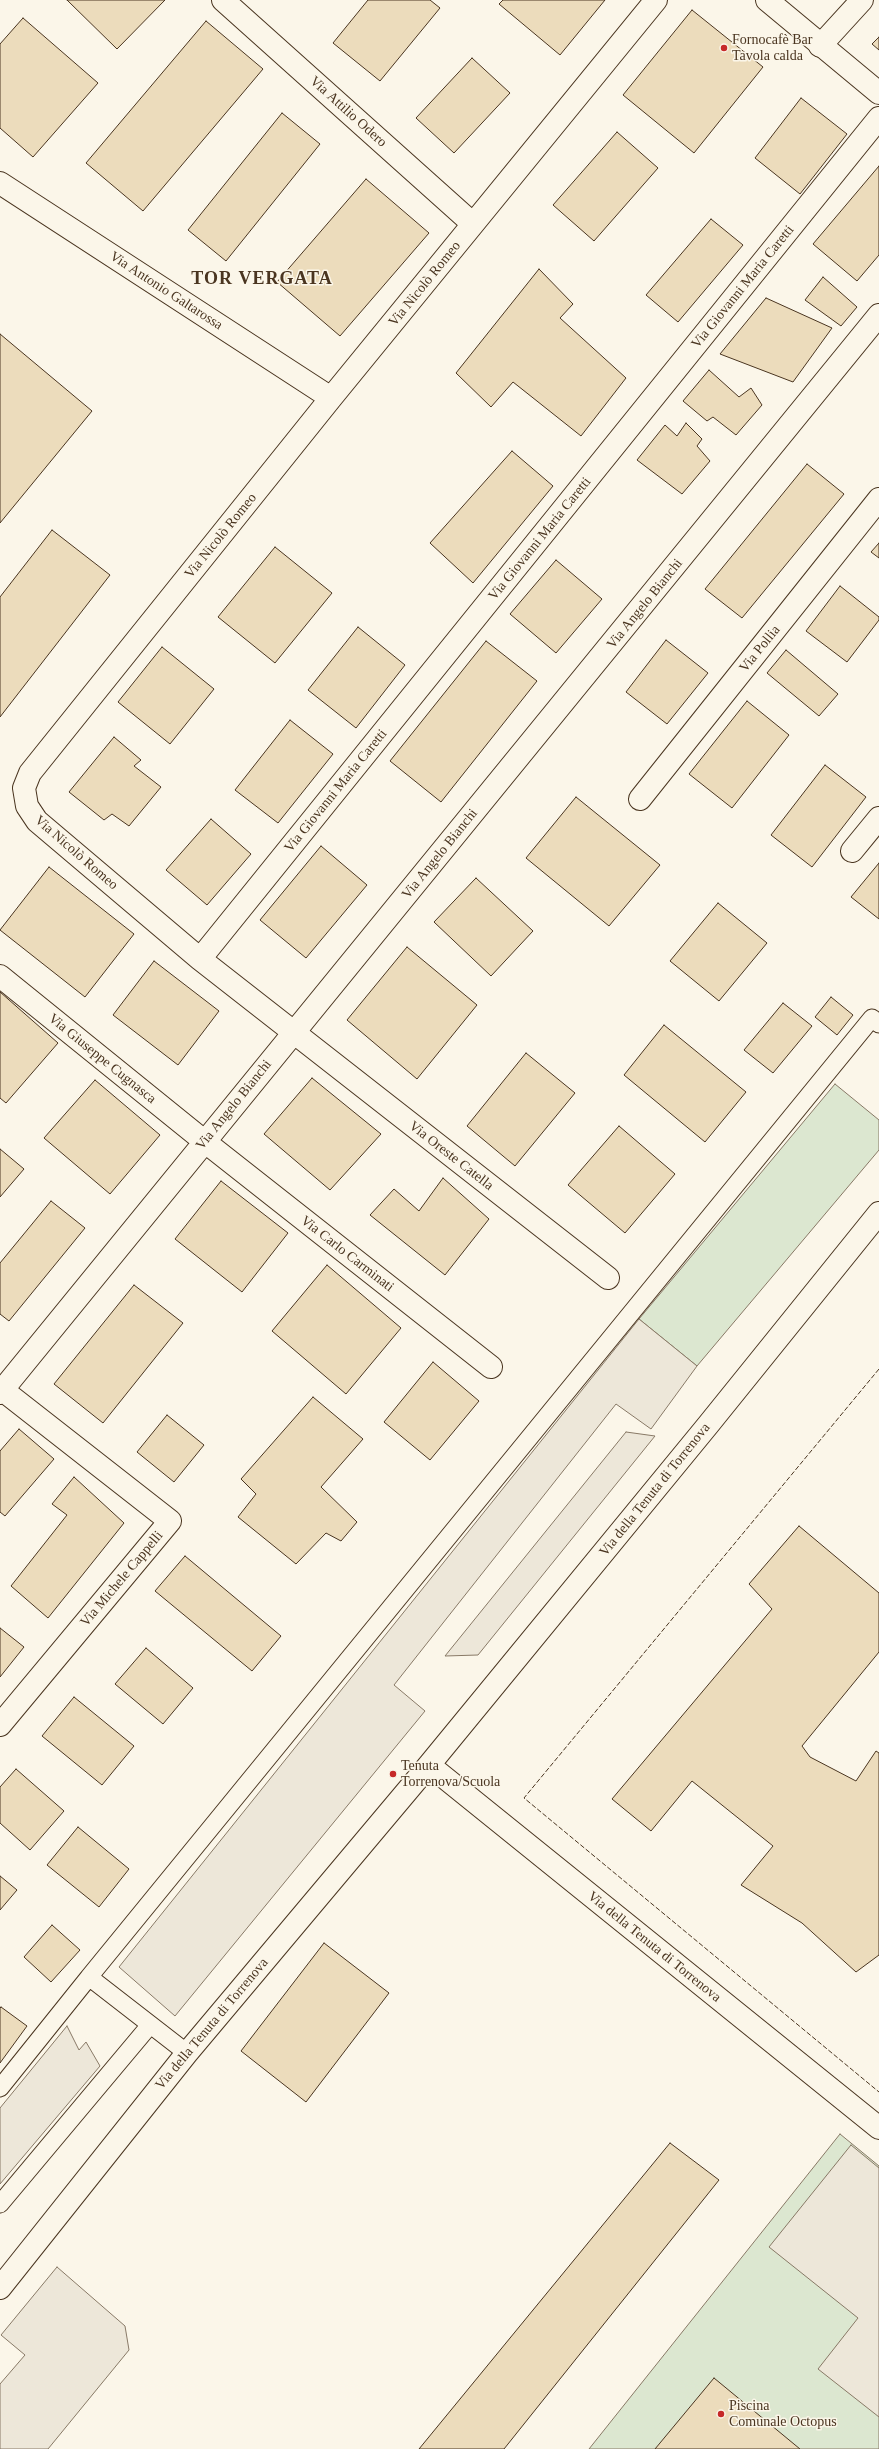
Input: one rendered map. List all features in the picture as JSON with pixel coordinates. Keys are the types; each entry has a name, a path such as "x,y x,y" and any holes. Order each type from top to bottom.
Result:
{"street":[{"name":"Via Attilio Odero","path":"223,0 474,224"},
{"name":"Via Nicolò Romeo","path":"293,1033 200,959 37,821 26,806 24,797 26,780 30,773 331,398 656,0"},
{"path":"767,0 820,46 879,93"},
{"path":"820,46 862,0"},
{"name":"Via Giovanni Maria Caretti","path":"200,959 879,118"},
{"name":"Via Antonio Galtarossa","path":"0,183 331,398"},
{"name":"Via Angelo Bianchi","path":"1,1391 879,314"},
{"name":"Via Pollia","path":"640,799 879,499"},
{"path":"852,851 879,818"},
{"name":"Via Giuseppe Cugnasca","path":"0,976 204,1141"},
{"name":"Via Oreste Catella","path":"293,1033 608,1278"},
{"name":"Via Carlo Carminati","path":"204,1141 490,1367"},
{"name":"Via della Tenuta di Torrenova","path":"0,2288 186,2053 429,1765 713,1419 879,1213"},
{"name":"Via Michele Cappelli","path":"0,1725 170,1521 1,1391"},
{"name":"Via della Tenuta di Torrenova","path":"429,1765 879,2128"}],"lane":[{"path":"0,2088 872,1018 879,1024"},
{"path":"89,1977 186,2053"},
{"path":"0,2204 150,2025"}],"green space":[{"path":"835,1084 879,1120 879,1150 697,1366 639,1319"},
{"path":"840,2134 879,2166 879,2449 589,2449"}],"shaded area":[{"path":"639,1319 697,1366 651,1429 616,1404 394,1685 425,1711 175,2016 119,1967"},
{"path":"626,1432 655,1436 478,1655 445,1656"},
{"path":"67,2026 79,2050 86,2042 100,2066 0,2184 0,2108"},
{"path":"851,2145 879,2168 879,2417 818,2369 858,2318 769,2247"},
{"path":"57,2267 125,2326 129,2350 48,2449 0,2449 0,2384 25,2355 1,2335"}],"building":[{"path":"67,0 165,0 117,49"},
{"path":"368,0 430,0 440,8 380,81 333,43"},
{"path":"503,0 605,0 560,55 499,4"},
{"path":"692,10 763,67 694,153 623,95"},
{"path":"23,18 98,83 33,157 0,128 0,44"},
{"path":"206,21 263,69 143,211 86,163"},
{"path":"879,37 879,50 872,44"},
{"path":"472,58 510,93 454,153 416,118"},
{"path":"801,98 847,134 800,194 755,158"},
{"path":"282,113 320,144 226,261 188,230"},
{"path":"617,132 658,168 594,241 553,205"},
{"path":"879,166 879,255 857,281 813,244"},
{"path":"366,179 429,233 340,336 277,282"},
{"path":"711,219 743,245 678,322 646,295"},
{"path":"539,269 573,304 560,318 626,378 581,436 513,382 491,407 456,373"},
{"path":"823,277 857,307 841,326 805,300"},
{"path":"766,298 832,328 793,382 720,354"},
{"path":"0,334 92,411 0,523"},
{"path":"709,370 739,397 751,388 762,405 736,435 713,417 707,421 683,401"},
{"path":"686,423 702,439 697,446 710,461 682,494 637,460 665,425 677,436"},
{"path":"512,451 553,486 473,583 430,543"},
{"path":"807,464 844,494 742,618 705,589"},
{"path":"52,530 110,575 0,717 0,597"},
{"path":"879,543 879,558 871,552"},
{"path":"275,547 332,593 275,663 218,617"},
{"path":"556,560 602,599 556,653 510,614"},
{"path":"840,586 879,617 879,620 847,662 806,631"},
{"path":"358,627 405,665 356,728 308,690"},
{"path":"666,640 708,673 667,724 626,692"},
{"path":"486,641 537,681 441,802 390,761"},
{"path":"162,647 214,689 170,744 118,702"},
{"path":"786,650 838,694 819,716 767,673"},
{"path":"747,701 789,735 732,808 689,774"},
{"path":"290,720 333,754 278,823 235,790"},
{"path":"114,737 141,760 134,766 161,787 129,826 112,814 104,820 69,792"},
{"path":"825,765 866,797 812,867 771,835"},
{"path":"576,797 660,865 609,926 526,858"},
{"path":"211,819 251,854 207,905 166,870"},
{"path":"321,846 367,885 306,958 260,920"},
{"path":"879,863 879,919 851,897"},
{"path":"49,867 134,934 85,997 0,930"},
{"path":"476,878 533,931 491,976 434,922"},
{"path":"718,903 767,943 719,1001 670,961"},
{"path":"407,947 477,1005 417,1079 347,1020"},
{"path":"154,961 219,1011 178,1065 113,1015"},
{"path":"0,992 58,1043 6,1103 0,1098"},
{"path":"831,997 853,1015 837,1035 815,1017"},
{"path":"783,1003 812,1026 773,1073 744,1050"},
{"path":"664,1025 746,1092 705,1142 624,1075"},
{"path":"526,1053 575,1093 515,1166 467,1126"},
{"path":"312,1078 381,1134 330,1190 264,1134"},
{"path":"95,1080 160,1135 110,1194 44,1138"},
{"path":"619,1126 675,1174 625,1233 568,1185"},
{"path":"0,1149 24,1169 0,1197"},
{"path":"443,1178 489,1219 445,1275 370,1215 394,1189 419,1211"},
{"path":"221,1181 288,1233 242,1292 175,1239"},
{"path":"51,1201 85,1228 9,1321 0,1314 0,1263"},
{"path":"327,1265 401,1328 346,1394 272,1331"},
{"path":"134,1285 183,1323 103,1423 54,1384"},
{"path":"433,1362 479,1401 430,1460 384,1422"},
{"path":"313,1397 363,1439 321,1487 357,1522 341,1541 326,1533 296,1564 238,1517 256,1494 241,1479"},
{"path":"167,1415 204,1445 174,1482 137,1452"},
{"path":"19,1429 54,1459 5,1516 0,1512 0,1451"},
{"path":"74,1477 124,1523 48,1618 11,1586 67,1515 52,1504"},
{"path":"799,1526 879,1593 879,1652 802,1746 810,1757 856,1781 876,1751 879,1753 879,1955 856,1972 802,1923 741,1885 773,1846 692,1781 651,1831 612,1799 772,1609 749,1584"},
{"path":"185,1556 281,1636 252,1671 155,1591"},
{"path":"0,1628 24,1647 0,1677"},
{"path":"146,1648 193,1688 163,1724 115,1684"},
{"path":"74,1697 134,1746 102,1785 42,1736"},
{"path":"16,1769 64,1811 30,1850 0,1823 0,1787"},
{"path":"78,1827 129,1869 99,1907 47,1865"},
{"path":"0,1876 17,1890 0,1910"},
{"path":"52,1925 80,1950 51,1982 24,1957"},
{"path":"324,1943 389,1993 306,2102 241,2051"},
{"path":"1,2007 27,2026 0,2063 0,2008"},
{"path":"670,2143 719,2180 504,2449 419,2449"},
{"name":"Piscina Comunale Octopus","path":"714,2378 800,2449 655,2449"}],"fence":[{"path":"879,1369 524,1798 879,2092"}],"place":[{"name":"Fornocafè Bar Tavola calda","path":"724,48"},
{"name":"Tenuta Torrenova/Scuola","path":"393,1774"},
{"name":"Piscina Comunale Octopus","path":"721,2414"}],"district":[{"name":"TOR VERGATA","path":"262,279"}]}
